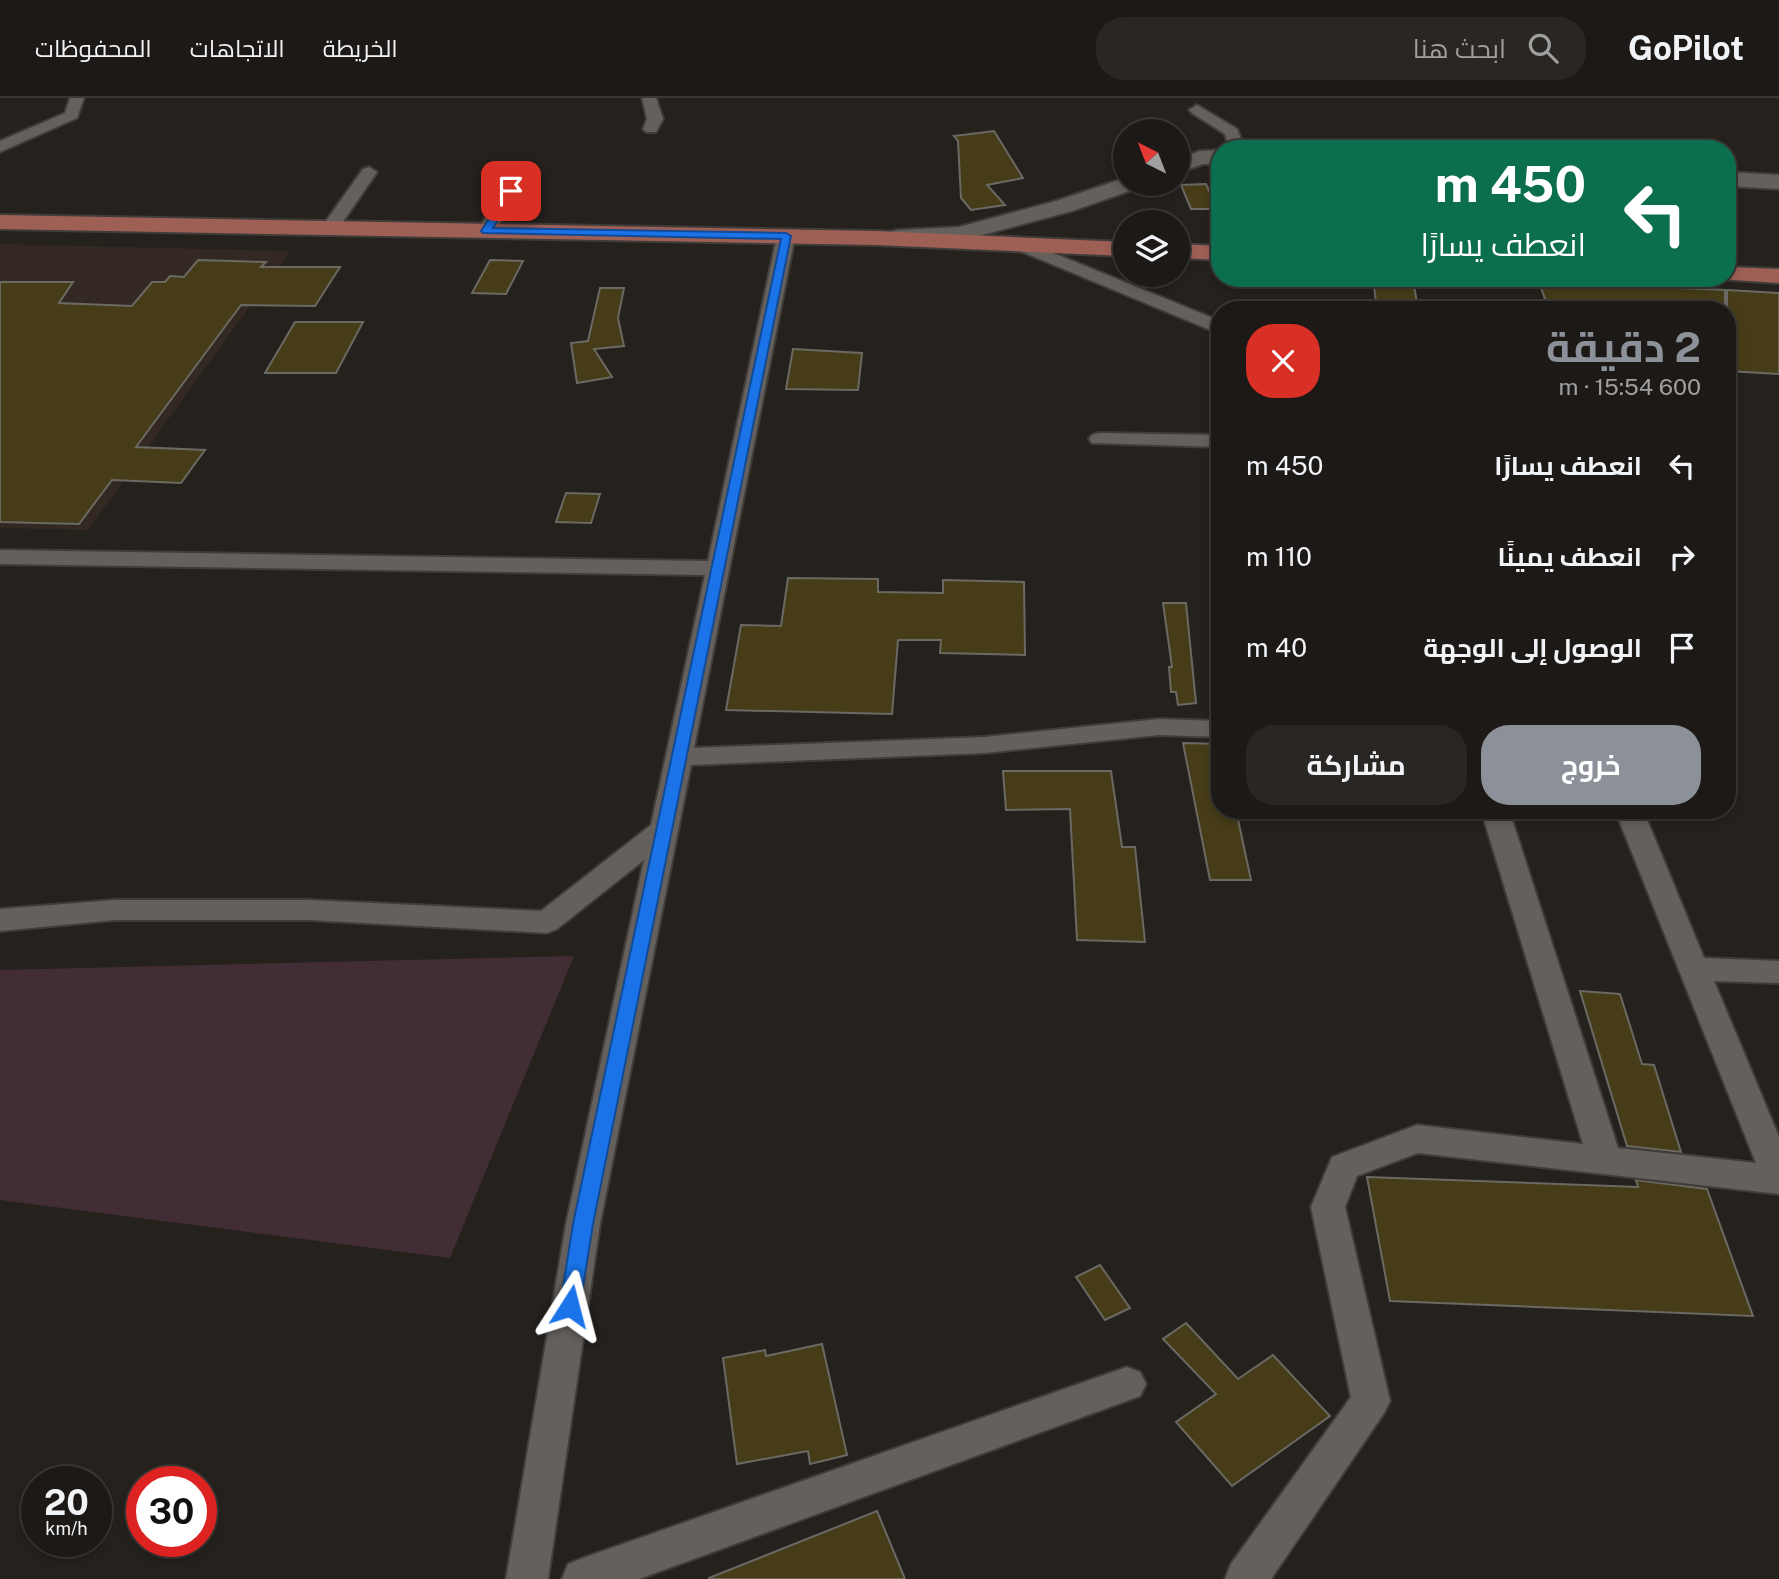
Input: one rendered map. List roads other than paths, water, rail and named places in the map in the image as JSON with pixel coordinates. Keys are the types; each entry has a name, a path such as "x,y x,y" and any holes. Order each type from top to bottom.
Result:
{"main road":[{"path":"0,222 876,238 1113,248"},
{"path":"1190,252 1211,253"},
{"path":"1736,274 1779,276"}],"street":[{"path":"0,147 65,120 72,115 77,98"},
{"path":"649,98 655,119 651,130"},
{"path":"1197,110 1232,132 1234,140"},
{"path":"1190,162 1211,157"},
{"path":"486,231 524,171"},
{"path":"330,228 369,172"},
{"path":"1736,180 1779,183"},
{"path":"876,238 960,234 1113,189"},
{"path":"527,1579 583,1224 786,236"},
{"path":"1019,244 1211,324"},
{"path":"1099,439 1211,441"},
{"path":"0,557 717,568"},
{"path":"678,757 985,745 1159,727 1211,730"},
{"path":"1498,819 1605,1160"},
{"path":"1246,1579 1371,1401 1328,1207 1344,1167 1417,1139 1779,1179 1633,819"},
{"path":"0,920 116,910 309,910 547,922 663,830"},
{"path":"1694,969 1779,972"},
{"path":"583,1579 1127,1384"}]}
